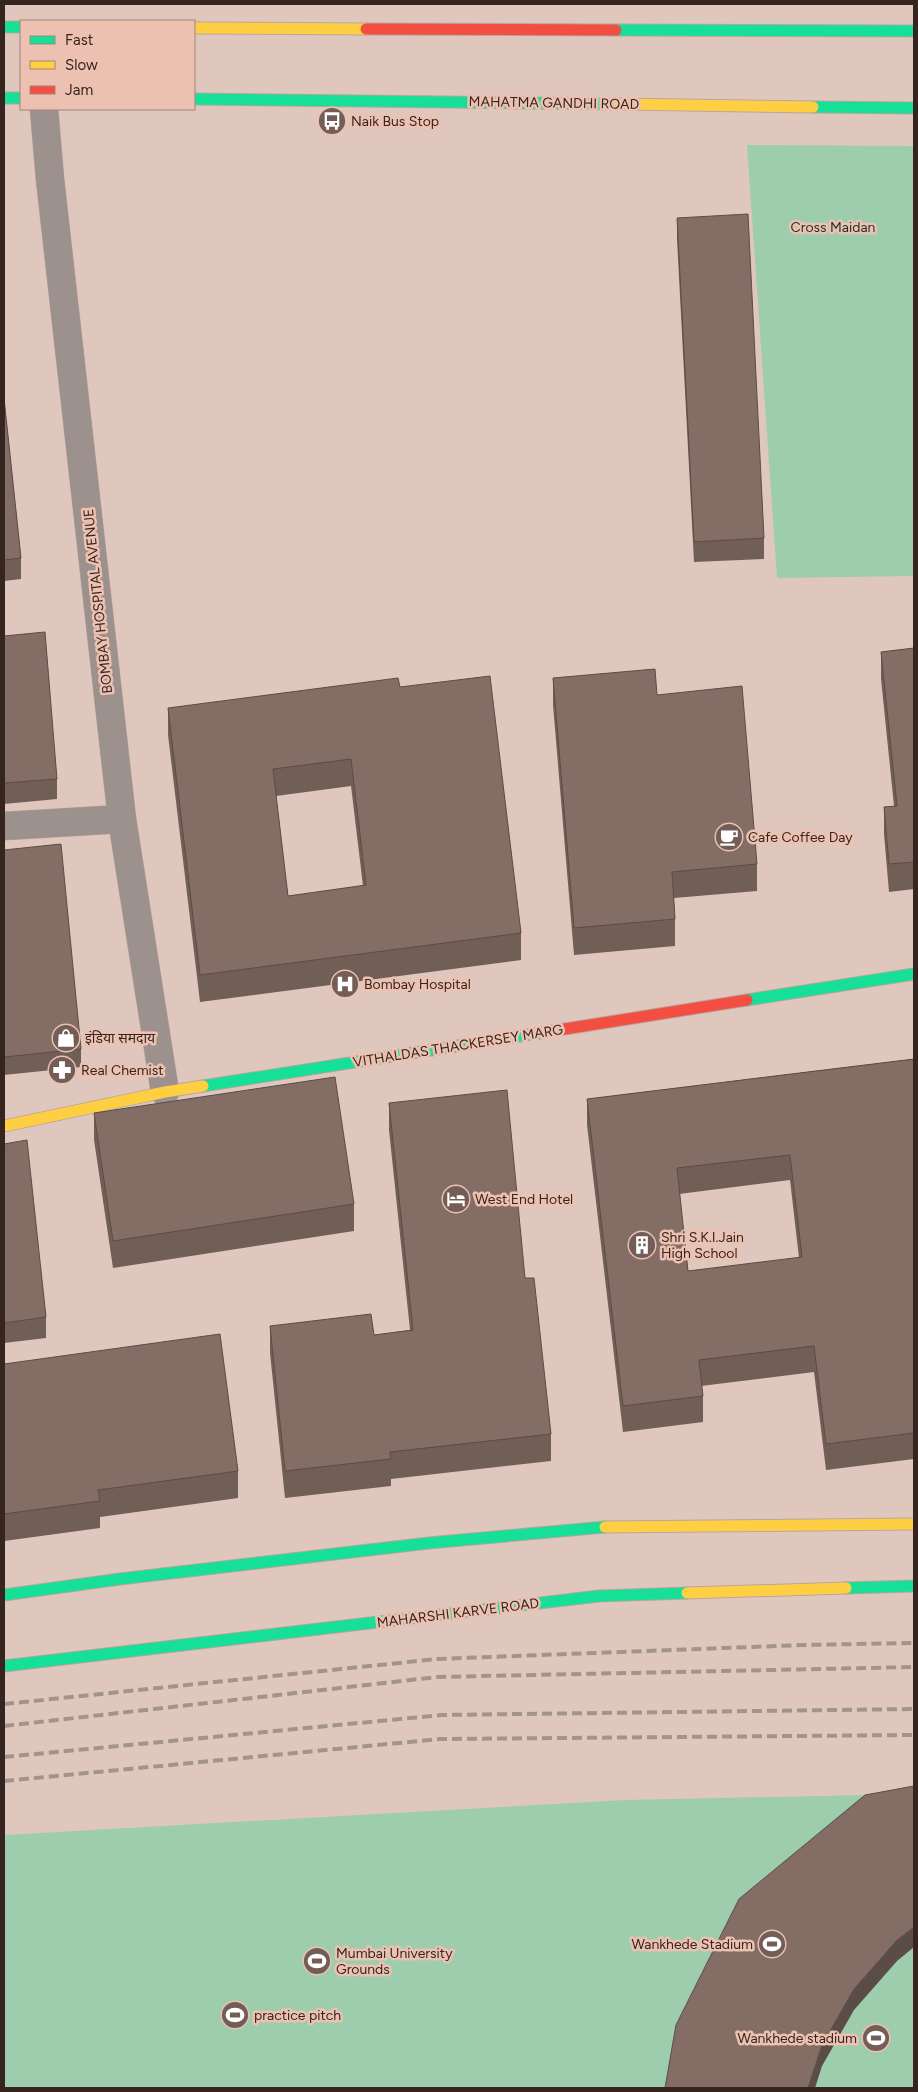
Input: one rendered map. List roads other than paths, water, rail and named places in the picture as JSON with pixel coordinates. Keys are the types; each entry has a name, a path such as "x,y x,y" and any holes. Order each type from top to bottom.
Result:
{"main road":[{"path":"4,28 20,27"},
{"path":"195,28 914,31"},
{"path":"4,98 20,98"},
{"name":"MAHATMA GANDHI ROAD","path":"195,99 914,108"},
{"name":"VITHALDAS THACKERSEY MARG","path":"4,1126 164,1092 914,974"},
{"path":"4,1595 120,1579 269,1563 429,1542 592,1527 914,1524"},
{"name":"MAHARSHI KARVE ROAD","path":"4,1666 600,1596 914,1586"}],"street":[{"name":"BOMBAY HOSPITAL AVENUE","path":"44,110 52,199 122,819 164,1092"},
{"path":"4,826 122,819"}],"railway":[{"path":"4,1704 437,1659 803,1645 914,1643"},
{"path":"4,1726 437,1677 914,1667"},
{"path":"4,1757 442,1715 914,1709"},
{"path":"4,1781 440,1739 914,1735"}],"place":[{"name":"Naik Bus Stop","path":"332,121"},
{"name":"Cafe Coffee Day","path":"729,837"},
{"name":"Bombay Hospital","path":"345,984"},
{"name":"इंडिया समदाय","path":"66,1038"},
{"name":"Real Chemist","path":"62,1070"},
{"name":"West End Hotel","path":"456,1199"},
{"name":"Shri S.K.I.Jain High School","path":"642,1245"},
{"name":"Wankhede Stadium","path":"772,1944"},
{"name":"Mumbai University Grounds","path":"317,1961"},
{"name":"practice pitch","path":"235,2015"},
{"name":"Wankhede stadium","path":"876,2038"}],"park label":[{"name":"Cross Maidan","path":"833,227"}]}
